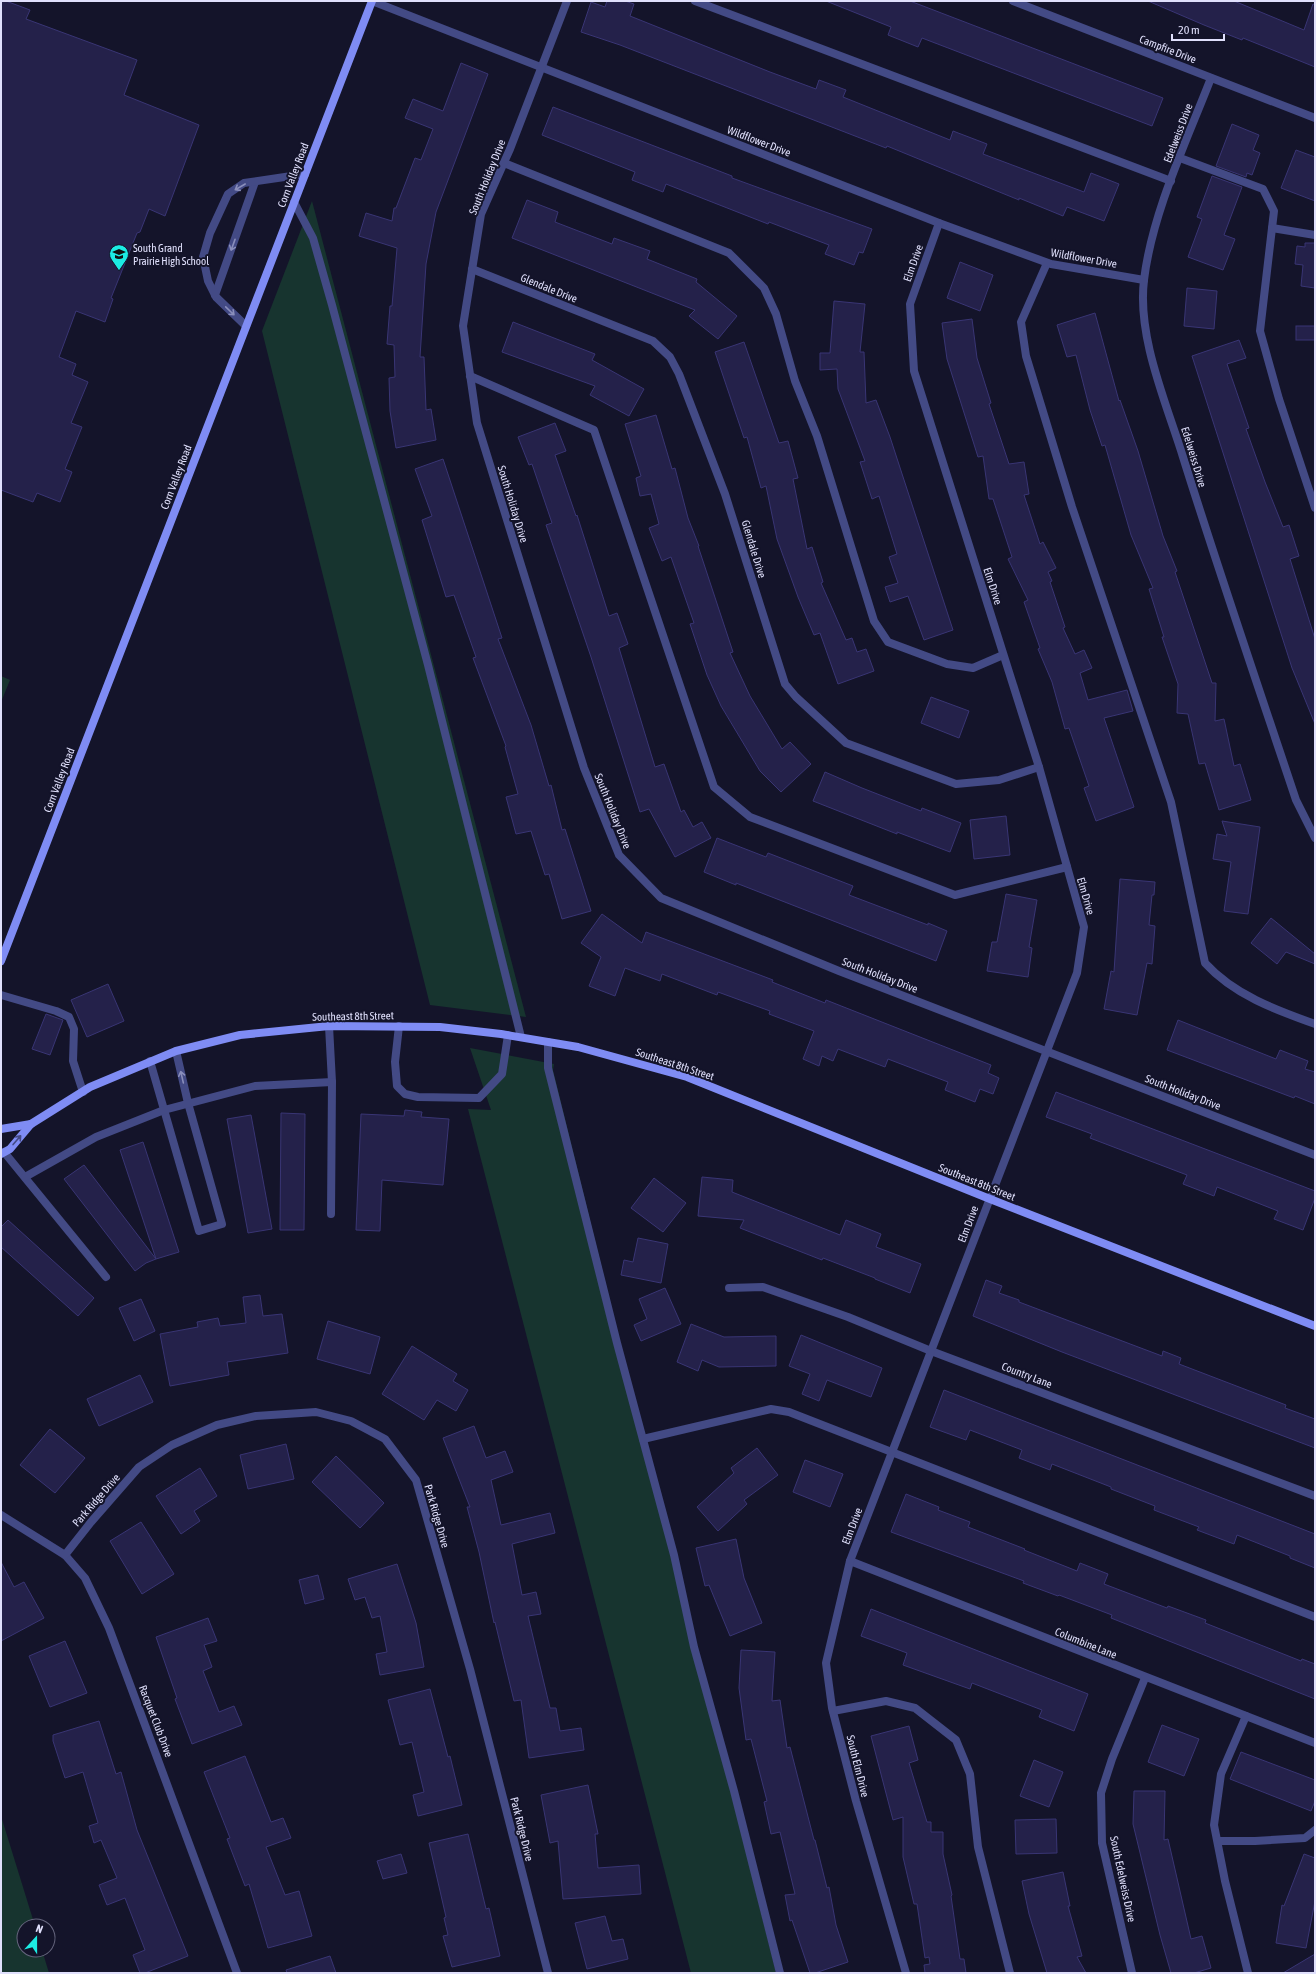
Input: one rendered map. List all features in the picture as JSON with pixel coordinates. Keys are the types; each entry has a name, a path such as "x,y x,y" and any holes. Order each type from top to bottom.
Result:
{"street":[{"name":"Wildflower Drive","path":"372,1 939,224 1046,263 1144,280"},
{"name":"Corn Valley Road","path":"1,962 372,1"},
{"name":"South Holiday Drive","path":"567,1 504,163 481,214 463,326 477,423 584,768 619,855 661,898 839,971 1315,1155"},
{"path":"695,1 1171,181"},
{"name":"Campfire Drive","path":"1012,1 1315,118"},
{"name":"Edelweiss Drive","path":"1211,78 1158,215 1144,280 1143,319 1154,363 1207,533 1296,800 1315,838"},
{"path":"1180,158 1263,189 1274,211 1260,331 1279,399 1315,508"},
{"path":"504,163 729,253 764,288 776,314 795,381 817,436 874,621 888,642 947,664 973,668 1003,654"},
{"path":"246,326 215,295 208,281 203,257 210,233 228,194 244,183 305,174"},
{"path":"215,295 255,182"},
{"path":"294,202 313,238 334,312 428,665 521,1037"},
{"name":"Elm Drive","path":"850,1561 1077,974 1084,927 1039,767 914,372 910,304 939,224"},
{"path":"1272,228 1315,235"},
{"path":"1046,263 1021,322 1026,356 1072,507 1171,802 1205,963 1217,976 1266,1006 1315,1024"},
{"name":"Glendale Drive","path":"472,269 653,342 670,357 679,374 725,494 785,684 796,697 846,743 956,784 999,780 1039,767"},
{"path":"470,376 594,430 714,786 750,817 955,895 1067,867"},
{"path":"1,995 56,1011 69,1017 74,1029 73,1061 83,1092"},
{"path":"329,1026 332,1082 330,1214"},
{"name":"Southeast 8th Street","path":"2,1153 10,1148 31,1124 83,1092 150,1061 176,1051 240,1035 329,1026 399,1026 440,1027 508,1035 578,1047 687,1077 990,1199 1315,1326"},
{"path":"399,1026 395,1062 397,1086 405,1094 418,1097 479,1098 502,1074 508,1035"},
{"path":"548,1042 548,1068 617,1343 674,1555 694,1647 734,1791 780,1973"},
{"path":"150,1061 200,1231 222,1224 188,1103 176,1051"},
{"path":"25,1177 96,1137 164,1110 254,1086 332,1082"},
{"name":"Southeast 8th Street","path":"1,1129 31,1124"},
{"path":"2,1153 25,1177 106,1277"},
{"name":"Country Lane","path":"730,1288 763,1287 848,1317 931,1351 1315,1496"},
{"path":"643,1439 771,1409 789,1412 1315,1617"},
{"name":"Park Ridge Drive","path":"65,1555 91,1522 139,1467 172,1445 216,1425 256,1416 316,1412 351,1421 385,1439 416,1480 470,1669 548,1973"},
{"name":"Racquet Club Drive","path":"1,1515 65,1555 85,1578 109,1628 237,1973"},
{"name":"Columbine Lane","path":"850,1561 1145,1678 1315,1743"},
{"name":"South Elm Drive","path":"850,1561 826,1663 833,1711 856,1802 906,1973"},
{"name":"South Edelweiss Drive","path":"1132,1973 1102,1843 1101,1792 1112,1759 1145,1678"},
{"path":"833,1711 886,1701 915,1708 956,1740 970,1774 978,1847 1010,1973"},
{"path":"1246,1716 1221,1774 1214,1825 1225,1881 1248,1973"},
{"path":"1218,1840 1255,1842 1305,1838 1315,1830"}],"green space":[{"path":"312,201 526,1017 430,1005 262,331"},
{"path":"1,676 10,680 1,702"},
{"path":"470,1048 554,1064 553,1070 776,1973 691,1973 468,1109 491,1110"},
{"path":"1,1816 33,1918 16,1918 16,1958 44,1958 49,1973 1,1973"}],"building":[{"path":"1,1 6,1 30,10 26,19 137,60 124,95 199,125 165,216 149,209 140,232 137,233 111,298 113,299 105,322 76,311 59,357 76,364 72,375 88,382 71,423 82,427 65,469 72,472 60,502 37,493 33,502 1,490"},
{"path":"607,1 625,1 634,4 630,16 816,89 819,80 846,90 843,97 950,140 953,131 987,144 983,154 1084,192 1091,173 1119,184 1104,221 1067,207 1063,216 1019,198 1019,200 887,146 886,148 620,45 581,32 591,2 605,7"},
{"path":"826,1 910,1 1163,98 1152,126 922,38 918,47 888,35 891,27"},
{"path":"1148,1 1234,1 1304,30 1313,4 1315,5 1315,67 1243,38 1242,40 1204,25"},
{"path":"461,63 488,74 436,212 426,264 420,357 424,357 426,410 431,409 436,440 396,448 390,411 389,378 395,377 394,345 387,344 397,248 359,236 366,213 392,221 394,208 396,208 415,158 421,160 433,129 405,118 413,99 443,111"},
{"path":"553,107 732,176 732,178 872,229 863,253 859,252 854,265 825,254 829,245 769,222 768,224 666,184 663,192 632,180 635,172 542,135"},
{"path":"1232,124 1259,135 1253,150 1260,153 1252,175 1247,173 1246,177 1216,166"},
{"path":"1296,150 1315,157 1315,201 1281,188"},
{"path":"1212,176 1242,187 1224,235 1235,239 1223,270 1188,257 1202,219 1197,217"},
{"path":"527,200 558,212 555,222 612,244 614,238 650,251 647,259 697,279 696,282 737,316 718,339 689,316 695,310 512,238"},
{"path":"1305,243 1315,243 1315,288 1301,286 1303,265 1295,264 1297,246 1305,247"},
{"path":"960,262 993,275 980,311 947,298"},
{"path":"1187,288 1217,291 1214,329 1184,326"},
{"path":"834,301 865,304 860,352 864,352 866,403 876,400 890,437 953,630 924,640 908,596 890,602 885,587 898,583 889,557 897,554 879,496 872,499 860,462 865,461 838,389 837,369 820,370 820,353 830,353"},
{"path":"1095,313 1119,401 1120,400 1138,451 1163,536 1177,571 1175,572 1212,683 1216,683 1215,721 1224,719 1234,766 1240,764 1251,800 1219,810 1205,763 1199,764 1188,714 1177,713 1178,684 1162,637 1164,637 1149,589 1153,588 1131,535 1105,445 1102,446 1090,410 1076,355 1067,357 1057,325"},
{"path":"972,319 977,358 991,403 989,404 1009,464 1024,462 1029,494 1024,495 1040,544 1043,542 1056,568 1048,572 1065,627 1063,628 1075,654 1084,650 1092,668 1080,673 1088,700 1127,690 1133,711 1104,718 1134,807 1096,821 1084,788 1089,786 1069,728 1065,729 1052,682 1038,649 1040,648 1024,602 1028,600 1008,559 1012,557 993,499 989,499 983,456 978,457 947,359 942,323"},
{"path":"513,322 595,354 592,360 644,389 629,416 590,395 595,386 502,352"},
{"path":"1296,326 1315,326 1315,340 1296,340"},
{"path":"1239,340 1246,358 1227,364 1249,428 1246,429 1265,482 1283,527 1289,525 1299,556 1290,559 1315,639 1315,724 1292,668 1192,356"},
{"path":"744,342 779,443 788,441 798,478 793,479 807,549 812,547 823,582 821,583 846,640 852,638 857,652 866,649 874,671 838,684 820,633 814,635 798,597 777,539 766,486 761,488 747,437 744,438 715,352"},
{"path":"656,415 672,469 675,468 688,518 699,546 733,652 730,653 750,696 782,749 790,742 811,764 781,792 760,771 721,706 707,675 690,624 694,623 671,557 662,561 649,528 659,524 651,494 640,496 636,478 641,476 625,424"},
{"path":"555,423 566,451 555,455 576,516 577,515 609,616 617,613 628,644 619,648 655,767 664,764 681,812 684,810 693,827 702,822 711,838 675,857 649,809 640,812 591,657 546,525 552,523 532,464 529,465 518,437"},
{"path":"443,459 502,638 498,639 531,725 549,786 551,785 562,830 565,829 591,911 562,919 549,874 545,875 531,831 516,834 506,797 518,794 505,747 506,746 473,658 476,657 454,595 446,597 422,520 432,516 415,469"},
{"path":"931,697 969,711 959,738 921,723"},
{"path":"825,772 921,811 922,808 961,823 950,852 897,832 897,834 813,801"},
{"path":"1006,816 1010,855 974,859 970,820"},
{"path":"1222,821 1260,827 1248,914 1224,911 1231,862 1213,859 1217,834 1227,836"},
{"path":"717,838 766,857 768,853 853,886 849,895 947,931 936,961 704,872"},
{"path":"1120,879 1155,882 1149,925 1155,926 1152,964 1147,963 1137,1015 1104,1009 1111,971 1114,972"},
{"path":"1006,894 1037,900 1029,947 1032,948 1028,977 987,971 992,942 997,942"},
{"path":"602,914 642,943 646,932 773,980 772,982 825,1003 826,1000 991,1065 988,1073 999,1078 993,1094 980,1089 975,1102 945,1090 948,1082 888,1059 885,1067 838,1049 833,1061 822,1056 819,1066 803,1059 814,1031 769,1014 770,1011 718,992 717,995 662,974 660,981 625,968 615,996 589,986 601,957 581,943"},
{"path":"1271,918 1315,954 1315,964 1286,952 1277,964 1251,943"},
{"path":"108,984 124,1021 87,1037 71,1000"},
{"path":"46,1014 63,1020 50,1055 32,1049"},
{"path":"1178,1020 1276,1059 1280,1050 1308,1061 1305,1069 1315,1072 1315,1104 1295,1096 1294,1098 1167,1050"},
{"path":"1056,1092 1315,1191 1315,1198 1303,1230 1274,1219 1278,1211 1217,1187 1214,1196 1183,1184 1187,1175 1090,1138 1092,1134 1046,1117"},
{"path":"405,1110 422,1112 421,1117 449,1119 443,1185 382,1180 380,1231 356,1230 361,1114 404,1116"},
{"path":"281,1113 305,1114 304,1230 280,1230"},
{"path":"251,1115 272,1229 248,1233 227,1119"},
{"path":"143,1142 179,1252 156,1259 120,1150"},
{"path":"84,1165 156,1259 146,1263 135,1271 64,1179"},
{"path":"702,1177 733,1180 732,1192 840,1235 846,1220 881,1234 876,1247 921,1264 910,1293 823,1258 822,1260 740,1228 744,1220 698,1216"},
{"path":"654,1178 686,1203 663,1232 631,1208"},
{"path":"8,1220 94,1298 78,1316 1,1247 1,1227"},
{"path":"638,1238 668,1244 661,1283 621,1275 624,1260 633,1262"},
{"path":"986,1280 1002,1286 999,1293 1019,1300 1019,1302 1162,1356 1163,1351 1181,1358 1179,1364 1286,1405 1285,1408 1315,1419 1315,1448 1062,1352 973,1316"},
{"path":"665,1288 681,1324 641,1341 634,1325 647,1319 639,1299"},
{"path":"260,1295 263,1316 282,1314 288,1353 227,1362 229,1375 170,1386 160,1334 198,1327 197,1322 218,1318 220,1326 246,1323 243,1297"},
{"path":"141,1299 155,1331 134,1341 119,1308"},
{"path":"328,1321 380,1337 370,1374 317,1359"},
{"path":"691,1324 724,1337 776,1336 776,1366 719,1367 702,1360 698,1371 677,1362"},
{"path":"801,1335 882,1368 871,1397 827,1380 819,1401 802,1394 810,1374 789,1366"},
{"path":"412,1346 457,1374 453,1381 468,1390 456,1411 437,1400 424,1420 382,1394"},
{"path":"140,1375 153,1402 99,1426 87,1399"},
{"path":"944,1390 1315,1534 1315,1568 1290,1558 1290,1556 1237,1535 1234,1544 1197,1530 1199,1527 1154,1510 1155,1506 1111,1489 1111,1487 1052,1464 1050,1470 1019,1458 1022,1450 970,1430 966,1440 930,1427"},
{"path":"474,1426 486,1458 505,1451 513,1472 491,1480 501,1525 550,1513 555,1533 512,1544 522,1595 536,1592 541,1614 528,1616 550,1708 556,1708 560,1731 581,1728 584,1750 529,1758 521,1700 514,1701 467,1507 470,1507 443,1438"},
{"path":"50,1429 85,1458 55,1493 20,1465"},
{"path":"286,1444 294,1479 248,1489 240,1455"},
{"path":"757,1448 778,1475 744,1500 747,1504 718,1531 697,1507 734,1473 731,1468"},
{"path":"336,1456 384,1503 360,1528 312,1482"},
{"path":"805,1460 843,1474 830,1507 793,1492"},
{"path":"200,1468 217,1496 194,1511 200,1521 181,1534 156,1496"},
{"path":"906,1494 939,1507 938,1510 970,1522 968,1527 1077,1571 1080,1563 1108,1574 1104,1584 1167,1608 1168,1606 1206,1620 1205,1623 1301,1661 1302,1659 1315,1664 1315,1699 1111,1618 1112,1615 1023,1583 1024,1581 891,1532"},
{"path":"141,1522 174,1574 142,1594 110,1541"},
{"path":"736,1539 744,1578 762,1623 730,1636 709,1585 705,1586 696,1548"},
{"path":"1,1562 14,1587 24,1582 44,1618 1,1641"},
{"path":"397,1564 416,1623 424,1667 380,1675 376,1654 387,1652 380,1616 372,1618 365,1597 355,1600 348,1579"},
{"path":"318,1575 324,1599 305,1604 299,1580"},
{"path":"871,1609 1088,1694 1074,1731 1039,1717 1042,1710 972,1683 970,1689 903,1665 907,1653 861,1636"},
{"path":"208,1618 217,1641 204,1645 212,1667 203,1671 219,1712 234,1706 242,1725 192,1744 175,1699 177,1698 156,1637"},
{"path":"65,1641 87,1693 50,1707 29,1656"},
{"path":"741,1650 775,1652 772,1701 780,1700 787,1748 790,1747 827,1888 829,1887 836,1925 848,1962 815,1973 810,1973 792,1920 790,1921 785,1895 795,1894 780,1832 771,1834 764,1802 767,1801 751,1739 746,1740 739,1688"},
{"path":"430,1689 448,1757 450,1756 462,1805 418,1816 413,1795 424,1792 412,1742 400,1745 388,1700"},
{"path":"99,1721 116,1774 121,1772 137,1830 188,1956 145,1973 140,1973 133,1955 145,1950 125,1898 107,1905 99,1885 117,1878 101,1840 94,1843 89,1826 98,1823 83,1772 65,1778 53,1741 53,1735"},
{"path":"1162,1725 1199,1739 1184,1776 1148,1762"},
{"path":"909,1726 918,1760 909,1763 927,1822 931,1822 931,1832 943,1832 943,1854 952,1895 960,1959 964,1959 966,1973 925,1973 924,1965 930,1964 929,1957 925,1958 917,1904 914,1904 903,1857 903,1817 893,1820 871,1736"},
{"path":"1241,1752 1315,1780 1315,1801 1311,1811 1230,1779"},
{"path":"245,1756 271,1822 283,1818 291,1838 266,1847 285,1895 299,1891 312,1936 268,1948 249,1884 245,1886 227,1839 230,1838 204,1772"},
{"path":"1034,1760 1063,1772 1049,1807 1020,1796"},
{"path":"588,1785 598,1834 595,1834 598,1868 639,1865 641,1894 563,1899 558,1841 550,1843 541,1795"},
{"path":"1134,1791 1165,1791 1164,1840 1168,1839 1191,1939 1202,1936 1211,1968 1194,1973 1171,1973 1160,1935 1133,1824"},
{"path":"1056,1819 1057,1853 1016,1854 1015,1820"},
{"path":"468,1834 486,1909 489,1908 500,1956 452,1967 443,1936 448,1935 444,1918 446,1917 429,1843"},
{"path":"401,1854 407,1873 383,1879 377,1861"},
{"path":"1304,1854 1315,1858 1315,1901 1306,1948 1276,1943 1282,1905 1284,1906"},
{"path":"1063,1872 1070,1906 1068,1906 1082,1956 1077,1957 1086,1973 1047,1973 1029,1914 1022,1881"},
{"path":"605,1916 612,1941 623,1939 628,1959 587,1969 575,1923"},
{"path":"1315,1954 1315,1973 1283,1973"},
{"path":"330,1956 336,1973 287,1973 286,1970"}],"place":[{"name":"South Grand Prairie High School","path":"119,271"}]}
